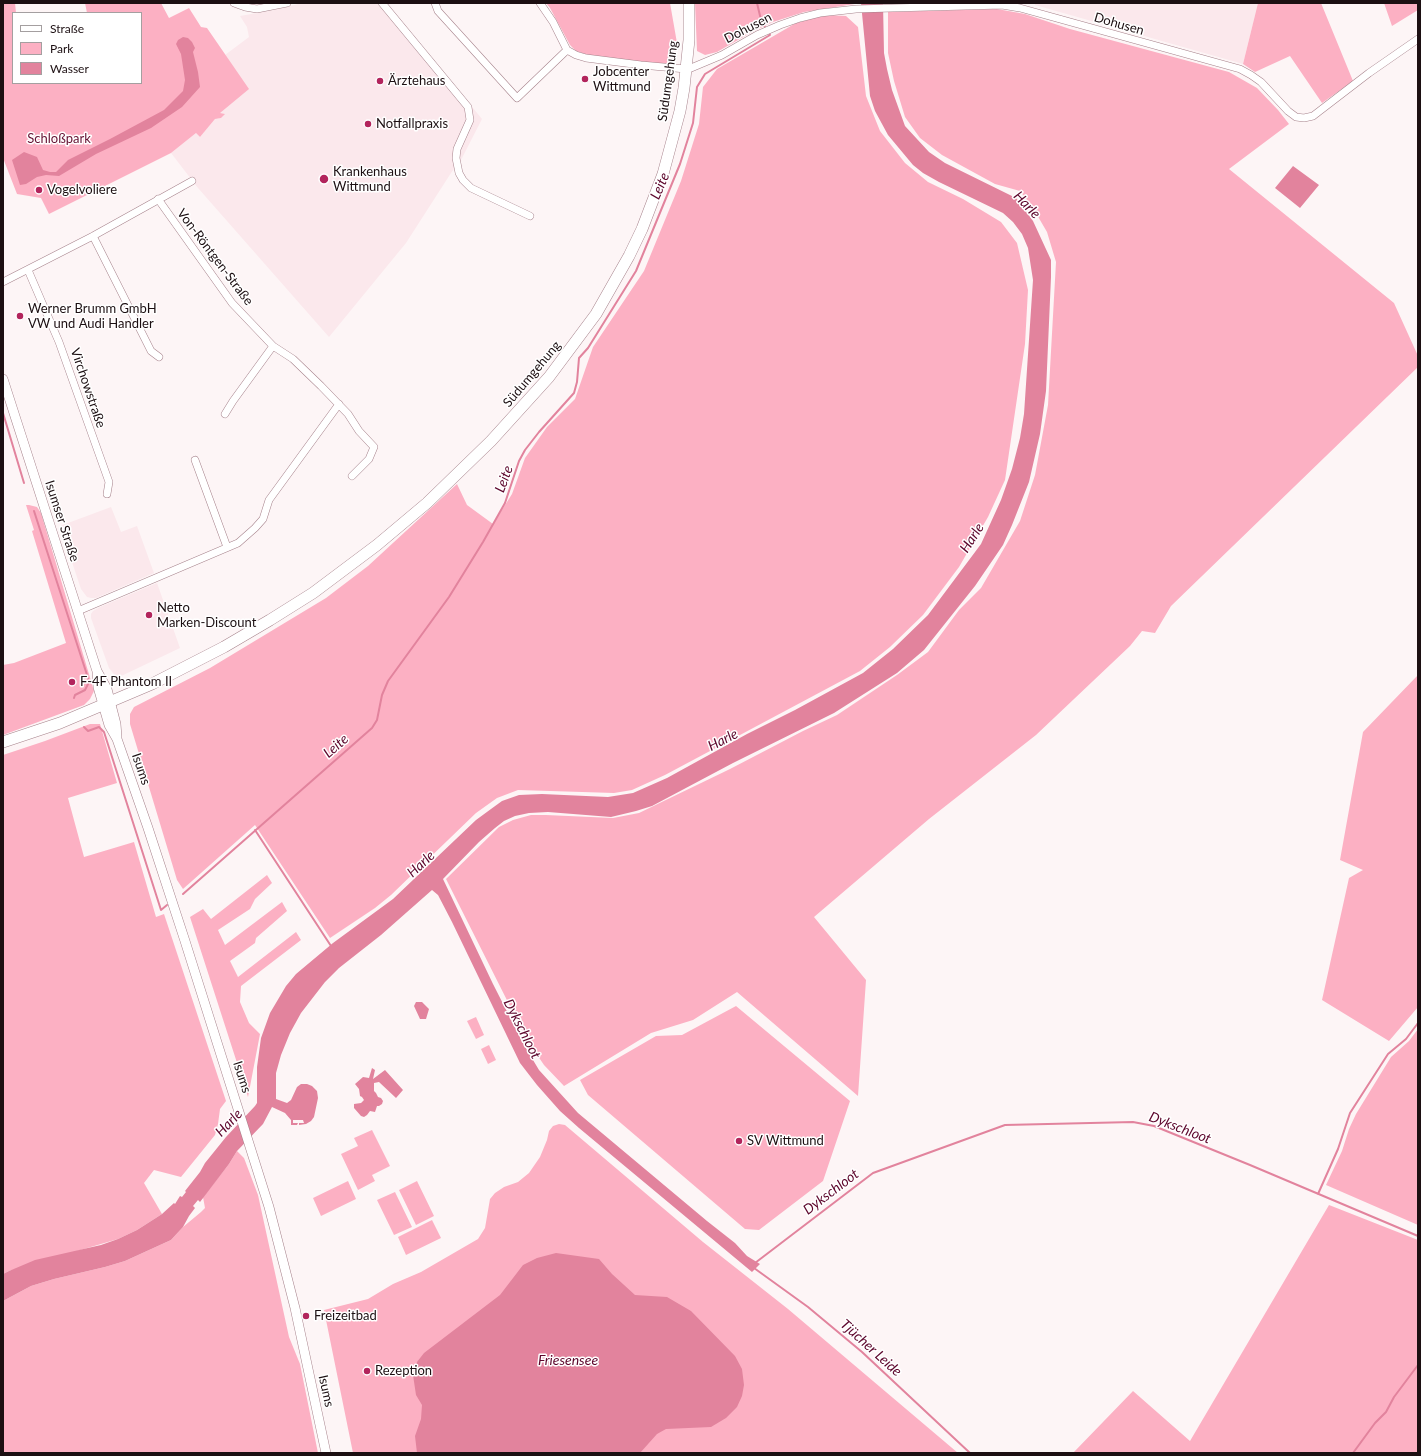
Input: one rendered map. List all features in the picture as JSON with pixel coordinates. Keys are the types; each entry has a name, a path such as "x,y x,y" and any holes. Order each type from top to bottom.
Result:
{"main road":[{"name":"Südumgehung","path":"107,704 152,684 224,647 313,593 378,545 460,473 549,377 596,314 629,256 642,229 664,174 680,111 689,40 689,3"},
{"name":"Isumser Straße","path":"3,379 97,671 98,687 107,704"},
{"name":"Isums","path":"107,704 108,725 117,739 183,934 269,1207 285,1268 326,1453"},
{"path":"3,742 60,723 107,704"}],"street":[{"path":"234,3 254,9 287,3"},
{"path":"382,3 468,107 470,120 457,149 456,158 459,173 463,180 471,188 530,216"},
{"path":"435,3 438,11 517,98 567,50 553,22 540,3"},
{"name":"Dohusen","path":"567,50 586,58 662,68 691,68 722,55 757,35 800,18 820,13 856,9 1002,5 1020,8 1137,42 1240,69 1260,82 1288,111 1296,117 1304,118 1313,116 1369,73 1418,39"},
{"path":"3,282 93,236 192,181"},
{"name":"Von-Röntgen-Straße","path":"158,199 232,303 273,346 293,359 339,404 374,447 369,459 352,476"},
{"path":"93,236 151,351 159,357"},
{"name":"Virchowstraße","path":"28,270 59,342 109,482 107,494"},
{"path":"225,414 273,346"},
{"path":"78,611 238,543 263,519 269,500 339,404"},
{"path":"195,460 227,547"}],"shaded area":[{"name":"Krankenhaus Wittmund","path":"302,3 387,3 482,119 462,158 406,243 329,337 198,188 171,153 196,133 200,137 215,119 221,118 224,114 219,113 248,89 225,55 249,37 247,27 240,16"},
{"path":"1035,3 1258,3 1243,64 1035,5"},
{"path":"111,507 121,532 137,526 154,573 96,598 91,598 87,597 81,589 60,526"},
{"path":"157,583 180,648 117,678 109,668 91,618 91,614 100,607"}],"green space":[{"name":"Schloßpark","path":"3,3 15,3 16,12 12,12 12,84 142,84 142,12 87,12 85,3 161,3 169,18 189,8 201,27 207,28 249,89 220,113 225,114 221,118 215,119 200,137 196,133 171,153 49,214 41,198 17,194 3,158"},
{"path":"546,3 670,3 677,43 675,63 669,65 588,55 576,51 570,45"},
{"path":"695,3 861,3 804,12 773,22 717,52 705,55 697,51"},
{"path":"1258,3 1321,3 1353,81 1322,103 1290,56 1255,72 1243,64"},
{"path":"1384,3 1418,3 1418,10 1392,26"},
{"path":"997,9 1025,14 1070,29 1229,72 1257,88 1289,124 1229,169 1394,303 1418,356 1418,367 1171,606 1155,633 1142,631 1130,646 1036,735 929,819 814,917 866,980 858,1096 737,992 693,1020 651,1033 564,1086 544,1065 527,1040 446,879 499,827 513,820 531,815 613,818 639,813 837,715 897,675 928,652 959,610 981,588 1020,521 1035,475 1048,405 1056,262 1047,232 1033,208 1020,191 995,184 942,155 920,138 905,117 894,81 888,53 888,12"},
{"path":"825,15 846,16 858,27 866,96 880,131 905,163 928,182 963,199 1001,222 1017,243 1028,290 1025,344 1005,480 988,517 959,567 923,615 890,647 860,671 665,775 632,790 614,793 518,790 497,798 476,813 391,895 375,908 330,938 255,825 183,889 177,880 130,724 130,714 134,707 210,668 326,598 368,566 457,484 467,505 493,524 512,494 525,458 547,427 575,399 593,347 644,271 681,181 699,124 703,87 717,69 796,23"},
{"path":"26,505 37,507 41,513 94,691 90,699 84,705 3,735 3,665 14,663 66,643 32,531 34,530"},
{"path":"1418,675 1418,1007 1389,1041 1322,1000 1349,878 1363,870 1340,860 1363,732"},
{"path":"90,724 100,724 117,783 68,798 84,857 134,842 156,917 164,914 226,1101 220,1109 215,1135 181,1177 154,1170 144,1183 162,1214 137,1230 118,1239 3,1274 3,755"},
{"path":"267,875 272,883 255,899 250,909 218,930 225,945 282,902 287,911 256,938 255,943 230,961 238,977 296,932 301,940 241,986 240,1002 249,1023 260,1034 248,1097 190,917 203,909 211,919"},
{"name":"SV Wittmund","path":"736,1006 850,1101 823,1181 759,1230 745,1229 588,1095 580,1080 656,1036 682,1035"},
{"path":"476,1017 484,1035 476,1039 467,1021"},
{"path":"1418,1029 1418,1225 1326,1185 1342,1151 1349,1129 1356,1114 1391,1057 1409,1041"},
{"path":"489,1045 496,1060 488,1064 481,1049"},
{"path":"559,1124 565,1125 703,1242 788,1309 958,1453 353,1453 324,1310 368,1299 393,1284 421,1272 478,1239 485,1228 490,1199 495,1193 504,1187 518,1182 529,1173 540,1157 549,1131 553,1126"},
{"path":"372,1130 390,1166 372,1175 375,1181 358,1190 341,1154 358,1146 354,1138"},
{"path":"237,1151 244,1158 258,1195 289,1337 300,1364 318,1453 3,1453 3,1301 31,1286 125,1261 171,1240 183,1227 205,1208 203,1197 229,1164"},
{"path":"348,1181 356,1199 321,1216 313,1198"},
{"path":"417,1181 434,1216 416,1225 399,1190"},
{"path":"395,1192 412,1227 394,1235 377,1200"},
{"path":"1329,1205 1418,1240 1418,1453 1073,1453 1133,1391 1190,1441"},
{"path":"432,1220 441,1238 406,1255 398,1237"}],"water":[{"path":"861,3 883,3 884,53 892,90 905,126 929,152 945,163 1016,198 1033,221 1051,260 1046,391 1040,434 1029,482 1003,545 975,586 924,650 897,673 834,713 733,763 652,806 611,817 548,812 529,813 515,816 504,821 479,842 443,879 493,984 524,1045 539,1070 578,1113 735,1243 747,1256 760,1264 752,1272 579,1128 560,1111 537,1085 520,1063 452,922 438,895 432,890 381,935 339,968 325,982 301,1013 290,1033 281,1055 276,1073 276,1099 287,1103 291,1100 297,1087 301,1084 312,1086 317,1091 318,1098 314,1117 311,1121 306,1124 299,1125 299,1123 304,1123 303,1120 293,1120 293,1123 298,1123 297,1125 291,1125 291,1120 285,1113 272,1107 263,1124 237,1151 200,1202 198,1200 193,1206 195,1208 183,1227 171,1240 125,1261 31,1286 3,1301 3,1274 35,1260 101,1245 118,1239 137,1230 162,1214 174,1203 175,1204 180,1196 182,1197 205,1163 257,1103 257,1067 261,1038 270,1013 286,986 296,974 333,943 393,899 476,820 502,801 519,795 542,794 608,797 633,793 667,778 863,673 893,649 928,615 981,544 1001,500 1012,469 1020,438 1024,414 1033,280 1028,248 1022,234 1013,222 1003,213 923,173 913,165 888,135 875,111 870,96"},
{"path":"183,37 188,38 195,48 193,52 200,87 182,107 151,128 96,154 59,176 46,175 37,177 26,184 20,185 12,160 24,152 37,157 43,170 56,172 68,160 164,110 183,91 185,80 181,54 176,44 178,40"},
{"path":"1293,166 1319,185 1300,208 1275,188"},
{"path":"416,1002 422,1002 429,1009 426,1019 420,1019 414,1006"},
{"path":"372,1068 375,1070 373,1079 385,1070 403,1090 396,1098 379,1082 374,1083 374,1091 383,1101 382,1104 377,1106 375,1112 370,1111 364,1117 361,1116 354,1108 354,1104 361,1103 364,1100 360,1096 359,1089 355,1084 363,1077 369,1078"},
{"name":"Friesensee","path":"556,1253 599,1259 612,1274 635,1295 667,1297 691,1311 735,1356 742,1369 744,1385 742,1396 737,1407 726,1418 711,1427 666,1429 657,1434 640,1453 417,1453 415,1436 421,1419 422,1405 416,1395 413,1375 417,1362 424,1353 500,1295 523,1265 537,1258"}],"waterway":[{"name":"Leite","path":"757,3 761,20 765,27"},
{"name":"Leite","path":"183,894 372,728 377,720 382,695 388,681 449,597 483,542 505,503 519,461 525,450 574,393 577,382 579,358 588,348 636,271 680,164 693,123 697,87 705,74 770,35 769,33"},
{"path":"3,413 24,483"},
{"path":"34,511 88,678 88,684 85,690 75,695 74,698"},
{"path":"84,727 88,731 99,727 104,732 161,910 167,905"},
{"path":"255,830 331,946"},
{"path":"1318,1194 1338,1149 1350,1113 1388,1054 1406,1039 1418,1023"},
{"name":"Dykschloot","path":"755,1263 873,1173 1005,1125 1133,1122 1154,1126 1418,1236"},
{"name":"Tjücher Leide","path":"754,1268 808,1307 862,1352 970,1453"},
{"path":"1353,1453 1375,1423 1386,1412 1394,1397 1418,1365"}],"place":[{"name":"Jobcenter Wittmund","path":"585,79"},
{"name":"Ärztehaus","path":"380,81"},
{"name":"Notfallpraxis","path":"368,124"},
{"name":"Krankenhaus Wittmund","path":"324,179"},
{"name":"Vogelvoliere","path":"39,190"},
{"name":"Werner Brumm GmbH VW und Audi Handler","path":"20,316"},
{"name":"Netto Marken-Discount","path":"149,615"},
{"name":"F-4F Phantom II","path":"72,682"},
{"name":"SV Wittmund","path":"739,1141"},
{"name":"Freizeitbad","path":"306,1316"},
{"name":"Rezeption","path":"367,1371"}],"water label":[{"name":"Harle","path":"1027,205"},
{"name":"Harle","path":"972,538"},
{"name":"Harle","path":"723,740"},
{"name":"Harle","path":"421,864"},
{"name":"Harle","path":"229,1123"}]}
